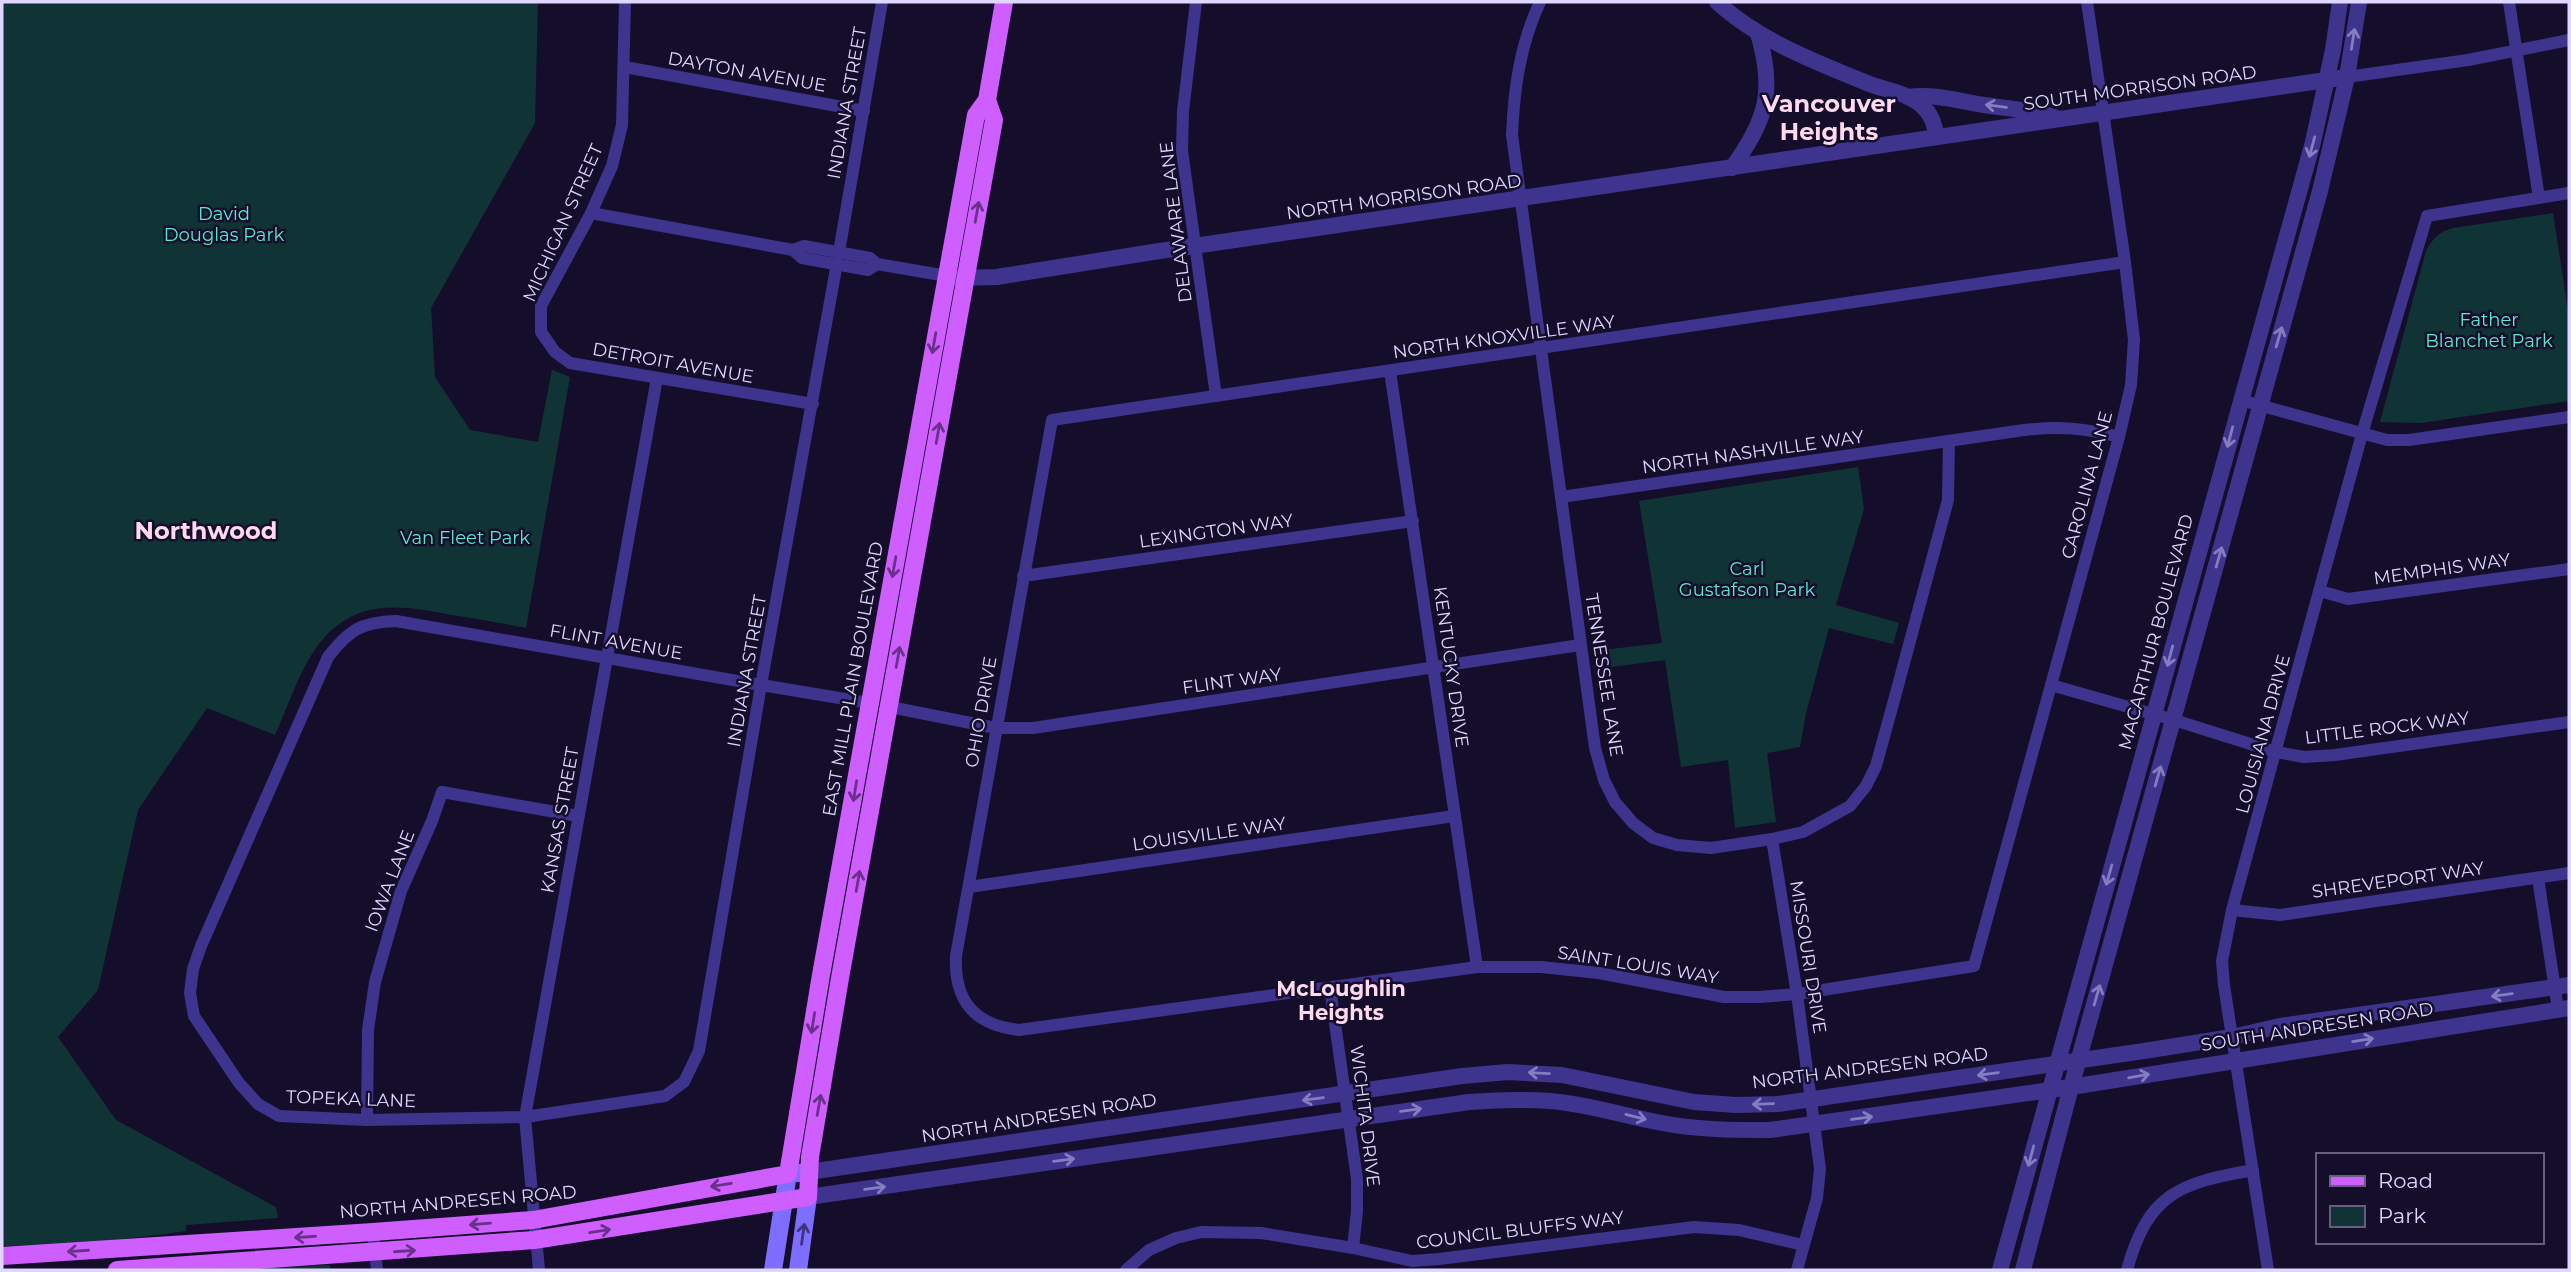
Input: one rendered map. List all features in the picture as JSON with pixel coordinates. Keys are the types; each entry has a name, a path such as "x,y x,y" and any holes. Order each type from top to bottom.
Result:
{"main road":[{"name":"EAST MILL PLAIN BOULEVARD","path":"773,1270 869,703 976,115 987,100 1004,2"},
{"name":"EAST MILL PLAIN BOULEVARD","path":"798,1270 808,1197 810,1157 840,978 993,120 987,100"},
{"name":"NORTH ANDRESEN ROAD","path":"2,1256 373,1233 533,1220 809,1172"},
{"path":"117,1270 376,1262 808,1197"}],"street":[{"name":"MICHIGAN STREET","path":"541,332 541,306 591,213 612,166 622,125 625,2"},
{"name":"INDIANA STREET","path":"684,1082 699,1051 882,2"},
{"name":"DELAWARE LANE","path":"1196,2 1183,111 1182,151 1216,397"},
{"name":"TENNESSEE LANE","path":"1540,2 1519,61 1514,91 1512,135 1519,199 1595,748 1604,780 1615,802 1633,822 1653,838 1676,845 1711,848 1803,832 1850,806 1866,786 1876,766 1948,500 1950,441"},
{"path":"1717,2 1732,16 1758,33 1835,70 1908,97 1933,117 1937,137"},
{"name":"CAROLINA LANE","path":"1974,966 2131,385 2134,340 2087,2"},
{"name":"MACARTHUR BOULEVARD","path":"2000,1270 2313,142 2340,2"},
{"path":"2023,1270 2071,1087 2320,191 2347,77 2359,2"},
{"path":"2509,2 2539,198 2569,192"},
{"path":"1732,168 1753,138 1764,112 1768,84 1765,57 1758,33"},
{"path":"2347,77 2468,60 2569,40"},
{"name":"DAYTON AVENUE","path":"625,67 864,111"},
{"name":"SOUTH MORRISON ROAD","path":"1937,137 2347,77"},
{"path":"1908,97 1928,94 1988,106 2036,110 2062,120"},
{"name":"NORTH MORRISON ROAD","path":"591,213 793,250 802,258 838,258 868,270 877,264 965,279 997,277 1937,137"},
{"name":"LOUISIANA DRIVE","path":"2268,1270 2222,961 2232,910 2362,434 2427,216 2539,198"},
{"name":"NORTH KNOXVILLE WAY","path":"1052,420 2125,262"},
{"name":"DETROIT AVENUE","path":"541,332 555,352 570,363 813,404"},
{"name":"KENTUCKY DRIVE","path":"1390,371 1477,967"},
{"name":"KANSAS STREET","path":"539,1270 534,1240 525,1117 657,378"},
{"path":"2240,400 2387,440 2410,440 2569,417"},
{"name":"OHIO DRIVE","path":"969,1008 959,992 955,974 956,956 1052,420"},
{"name":"NORTH NASHVILLE WAY","path":"1561,497 2053,427 2086,429 2119,437"},
{"name":"LEXINGTON WAY","path":"1023,576 1413,521"},
{"name":"MEMPHIS WAY","path":"2320,591 2348,598 2377,596 2569,569"},
{"name":"FLINT AVENUE","path":"357,627 396,621 869,703"},
{"name":"TOPEKA LANE","path":"357,627 342,638 328,657 193,969 190,993 194,1016 239,1083 258,1104 279,1116 367,1121 525,1117 664,1096 684,1082"},
{"name":"FLINT WAY","path":"890,707 996,728 1033,727 1580,645"},
{"name":"LITTLE ROCK WAY","path":"2051,685 2276,752 2304,757 2569,722"},
{"name":"IOWA LANE","path":"367,1121 368,1030 375,982 401,891 442,792 578,816"},
{"name":"LOUISVILLE WAY","path":"969,887 1454,816"},
{"name":"MISSOURI DRIVE","path":"1772,839 1797,993 1820,1169 1817,1198 1797,1270"},
{"name":"SHREVEPORT WAY","path":"2232,910 2280,915 2569,873"},
{"path":"2538,878 2562,987 2563,1008"},
{"name":"SAINT LOUIS WAY","path":"969,1008 983,1020 1000,1028 1032,1029 1477,967 1541,967 1599,973 1724,997 1797,993 1974,966"},
{"name":"SOUTH ANDRESEN ROAD","path":"2079,1061 2232,1037 2280,1026 2562,987"},
{"name":"WICHITA DRIVE","path":"1330,988 1357,1179 1353,1248"},
{"name":"SOUTH ANDRESEN ROAD","path":"2071,1087 2563,1008"},
{"name":"NORTH ANDRESEN ROAD","path":"809,1172 1462,1076 1508,1072 1562,1075 1694,1102 1736,1105 1812,1100 2079,1061"},
{"path":"808,1197 1469,1102 1506,1100 1583,1105 1659,1123 1727,1130 1770,1130 2071,1087"},
{"path":"2127,1270 2142,1228 2157,1207 2178,1189 2196,1181 2253,1170"},
{"name":"COUNCIL BLUFFS WAY","path":"1126,1270 1149,1250 1175,1238 1201,1232 1261,1233 1412,1261 1694,1227 1739,1230 1803,1245"},
{"path":"373,1233 376,1262"}],"green space":[{"name":"David Douglas Park","path":"2,2 538,2 535,123 431,308 435,377 470,430 538,442 552,370 570,377 526,628 414,609 378,609 361,613 345,620 316,648 299,679 275,735 207,708 138,810 98,990 58,1037 116,1120 276,1207 278,1218 186,1225 186,1231 117,1239 2,1246"},
{"name":"Father Blanchet Park","path":"2553,213 2569,317 2569,401 2421,423 2380,422 2426,251 2433,240 2453,228"},
{"name":"Carl Gustafson Park","path":"1858,467 1864,509 1836,605 1899,623 1893,644 1829,628 1806,713 1800,747 1767,753 1776,822 1735,828 1728,760 1681,767 1665,660 1596,669 1594,651 1662,643 1639,501"},
{"path":"330,1265 330,1270 233,1270"}],"district":[{"name":"Vancouver Heights","path":"1829,117"},
{"name":"Northwood","path":"206,530"},
{"name":"McLoughlin Heights","path":"1341,1000"}],"park label":[{"name":"Van Fleet Park","path":"465,538"}]}
